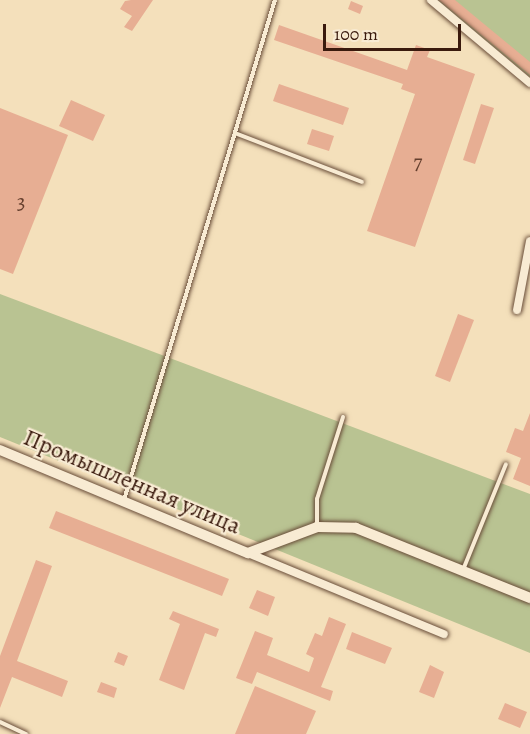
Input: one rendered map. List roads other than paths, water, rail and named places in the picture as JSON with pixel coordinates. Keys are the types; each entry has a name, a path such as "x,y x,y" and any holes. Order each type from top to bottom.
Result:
{"street":[{"path":"432,0 530,83"},
{"path":"517,310 530,241"},
{"name":"Промышленная улица","path":"0,450 444,634"},
{"name":"Промышленная улица","path":"248,553 317,527 356,528 530,598"}],"lane":[{"path":"124,501 275,0"},
{"path":"235,133 362,182"},
{"path":"317,527 317,499 343,417"},
{"path":"463,571 506,464"},
{"path":"0,722 26,734"}]}
